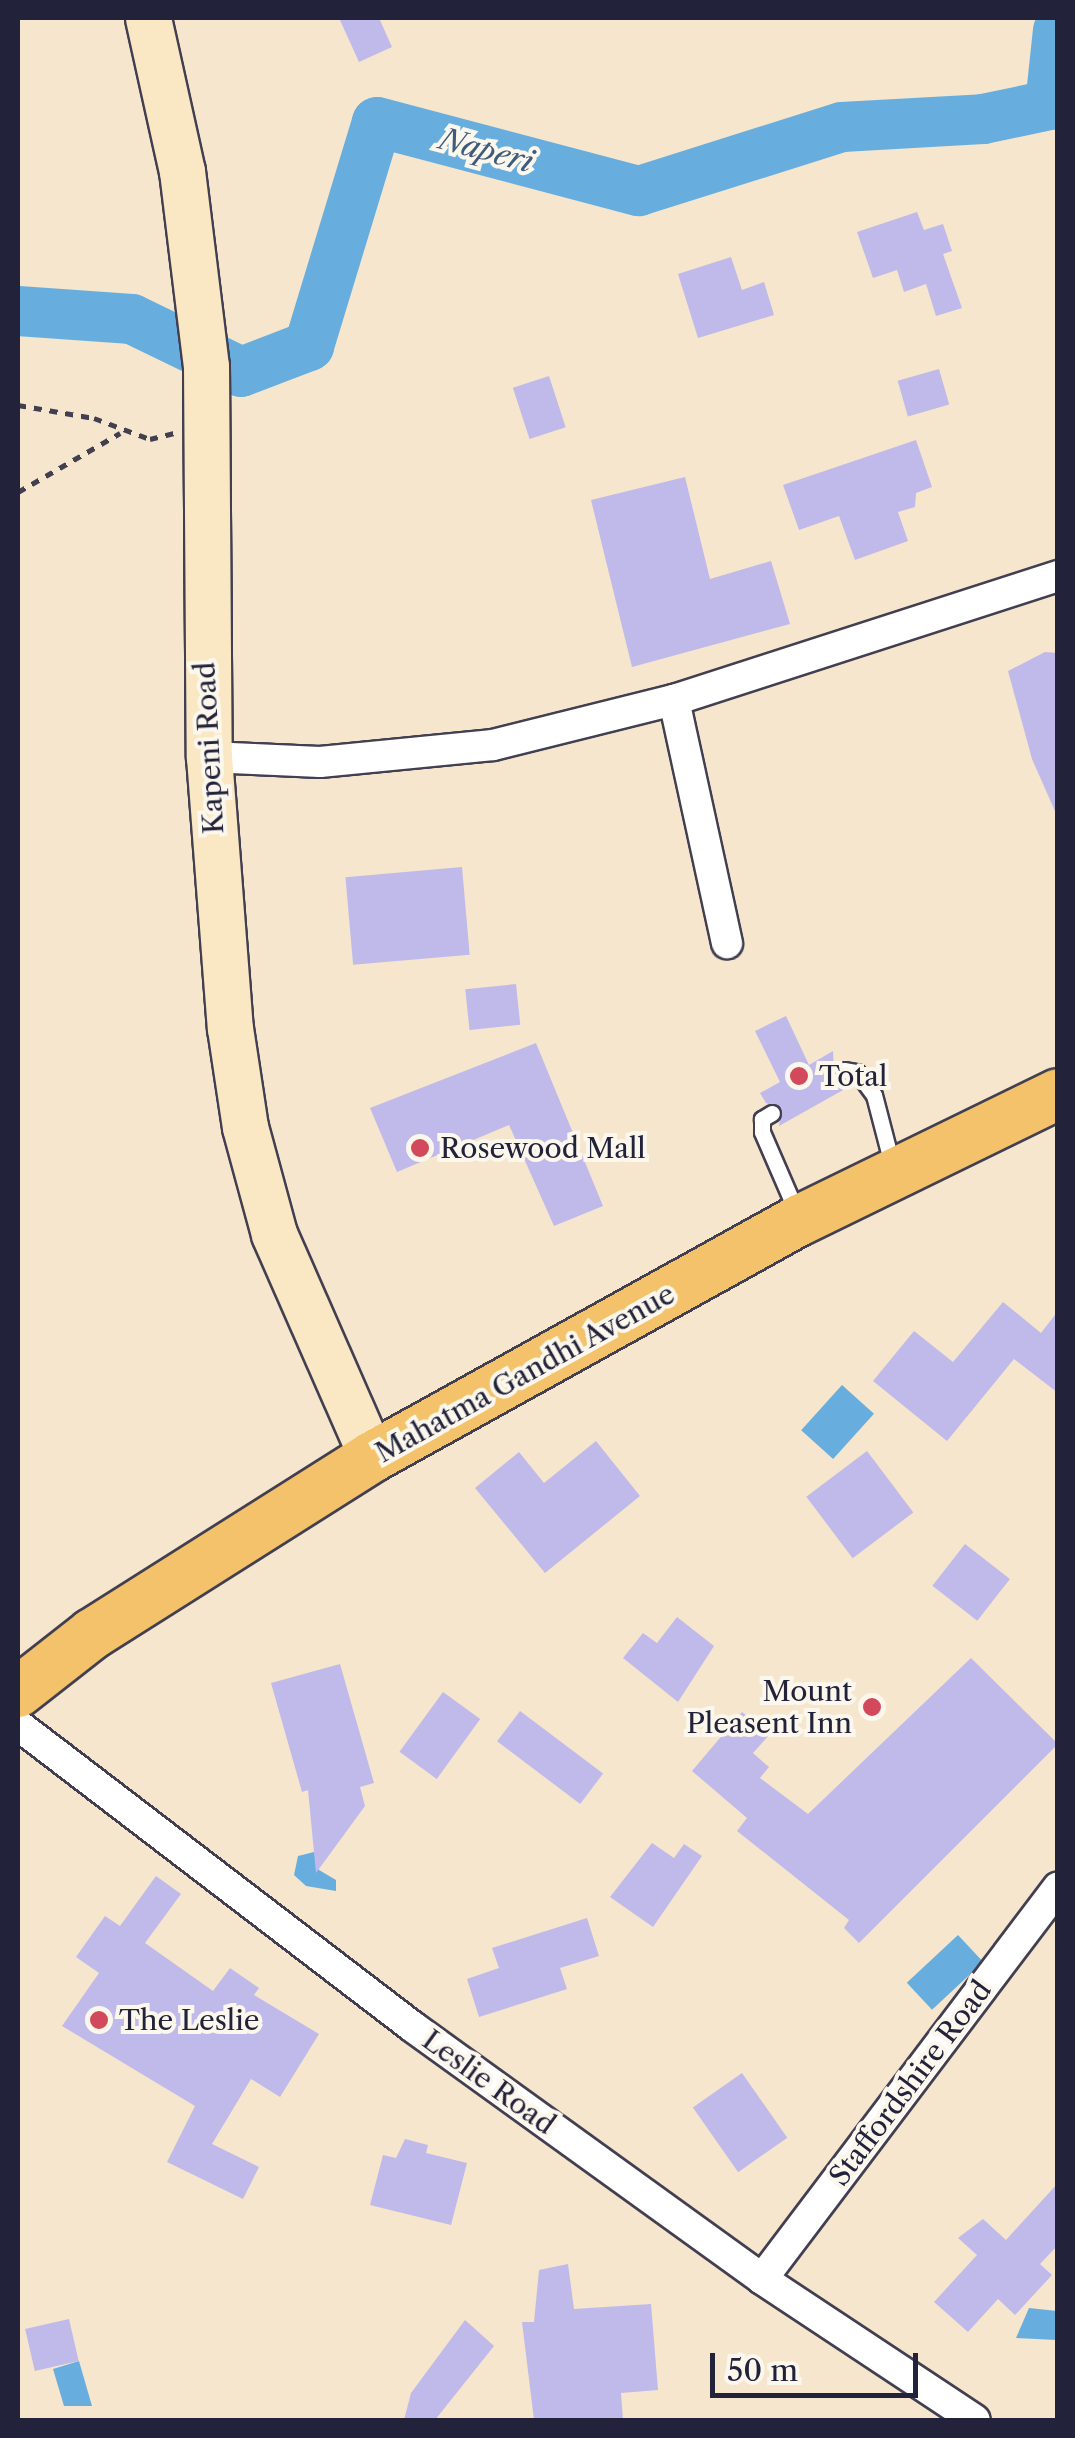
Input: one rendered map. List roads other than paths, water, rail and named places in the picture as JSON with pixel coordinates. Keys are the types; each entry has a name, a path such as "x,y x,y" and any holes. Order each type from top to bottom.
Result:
{"main road":[{"name":"Kapeni Road","path":"148,18 182,171 206,366 209,757 230,1028 245,1127 274,1234 372,1457"},
{"name":"Mahatma Gandhi Avenue","path":"18,1692 107,1624 372,1457 800,1220 1058,1094"}],"street":[{"path":"209,757 320,762 494,746 674,700 1058,576"},
{"path":"674,700 727,942"},
{"name":"Leslie Road","path":"18,1725 413,2027 762,2279 974,2420"},
{"name":"Staffordshire Road","path":"762,2279 1058,1887"}],"lane":[{"path":"844,1070 857,1072 874,1095 894,1172"},
{"path":"772,1113 762,1118 762,1132 800,1220"}],"water":[{"path":"842,1385 874,1414 833,1459 801,1430"},
{"path":"314,1852 319,1870 336,1880 336,1891 306,1886 294,1875 298,1856"},
{"path":"958,1935 983,1962 932,2010 907,1983"},
{"path":"1029,2308 1057,2311 1057,2340 1016,2338"},
{"path":"79,2361 92,2406 64,2406 53,2369"}],"waterway":[{"name":"Naperi","path":"18,311 132,319 241,372 309,346 377,122 639,191 842,127 983,119 1050,105 1058,30"}],"place":[{"name":"Total","path":"799,1076"},
{"name":"Rosewood Mall","path":"420,1148"},
{"name":"Mount Pleasent Inn","path":"872,1707"},
{"name":"The Leslie","path":"99,2020"}]}
